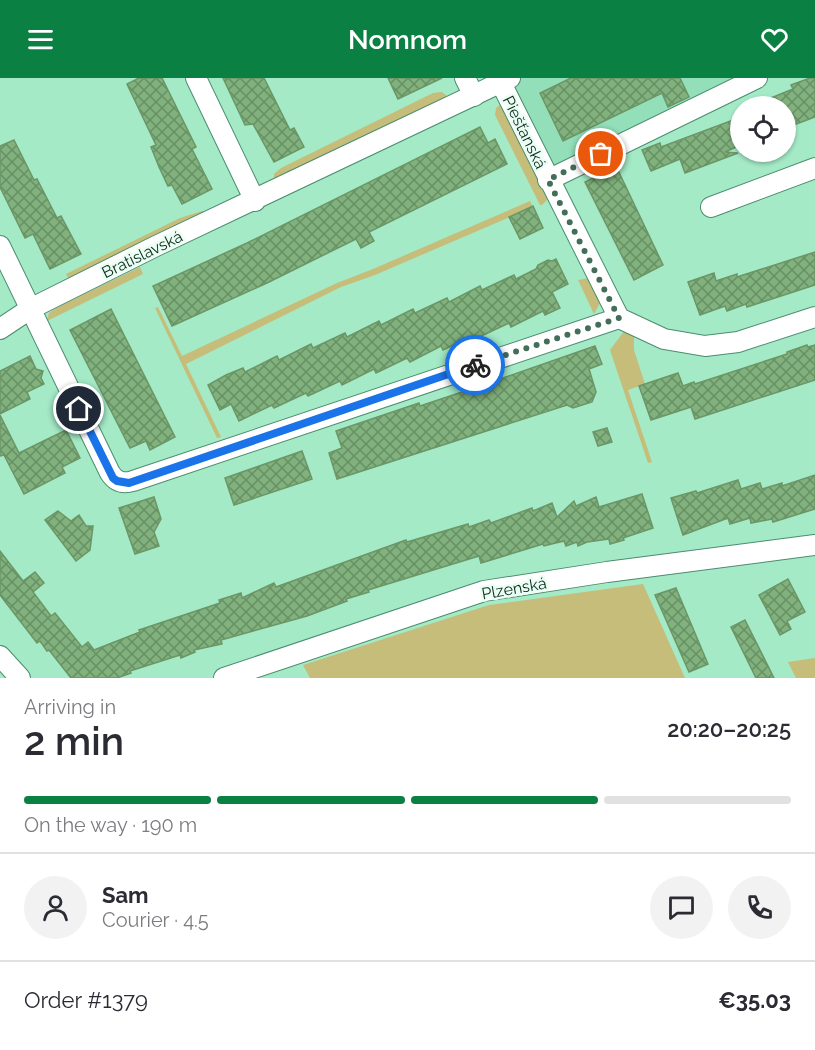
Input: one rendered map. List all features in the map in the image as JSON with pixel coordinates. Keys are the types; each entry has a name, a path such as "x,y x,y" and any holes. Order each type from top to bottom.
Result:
{"street":[{"path":"196,78 255,201"},
{"path":"548,180 757,78"},
{"name":"Bratislavská","path":"0,329 30,309 255,201 469,87 505,80"},
{"name":"Piešťanská","path":"505,80 548,180 619,318"},
{"path":"711,207 815,168"},
{"path":"0,246 110,473 117,481 123,483 133,482 619,318 664,339 705,346 738,342 815,317"},
{"name":"Plzenská","path":"224,678 484,591 607,572 815,545"}],"shaded area":[{"path":"510,78 757,78 548,180"},
{"path":"442,92 447,96 274,181 274,174 281,168 433,93"},
{"path":"501,104 549,198 542,205 495,115 496,108"},
{"path":"530,201 533,207 375,275 341,287 186,364 221,437 217,438 155,308 158,307 182,356 337,283"},
{"path":"202,211 206,213 70,281 66,274 180,218"},
{"path":"140,267 143,274 47,321 49,313 56,308"},
{"path":"589,278 600,303 594,314 578,280"},
{"path":"625,330 634,336 634,350 645,384 628,390 652,462 648,463 610,350"},
{"path":"643,584 685,678 310,678 303,665 489,605"},
{"path":"815,658 815,678 796,678 788,662"}],"building":[{"path":"139,78 162,78 196,147 192,149 212,189 182,204 172,185 168,186 159,167 151,147 156,145 127,84"},
{"path":"223,78 264,78 290,130 294,128 304,147 274,162 253,124 245,125"},
{"path":"388,78 442,78 398,99"},
{"path":"571,78 680,78 689,97 668,107 662,93 563,141 540,93"},
{"path":"815,78 815,117 796,124 796,96 776,96 793,89 791,85"},
{"path":"730,121 730,150 725,152 730,152 730,156 685,173 680,159 651,171 642,150 660,143 661,147"},
{"path":"480,127 488,143 495,139 507,164 369,232 374,241 361,248 356,239 172,326 153,286 247,243"},
{"path":"14,140 34,180 37,179 57,218 61,216 81,254 50,269 33,234 25,238 0,187 0,146"},
{"path":"616,166 663,265 634,280 585,182"},
{"path":"533,206 543,228 520,239 509,217"},
{"path":"815,252 815,285 747,307 746,304 727,311 725,306 700,315 688,282 714,273 716,281 737,274 737,277"},
{"path":"556,259 568,284 552,292 560,308 545,315 543,311 511,327 509,323 443,350 441,346 410,362 407,358 376,373 374,369 342,385 340,381 274,408 272,405 239,421 231,404 220,410 208,385 243,368 245,372 277,356 279,360 311,344 313,348 345,333 347,337 379,321 381,325 413,309 415,313 447,298 449,302 480,286 482,290 514,275 516,279 548,260"},
{"path":"111,309 175,437 150,450 146,441 130,448 70,330"},
{"path":"807,345 808,347 815,345 815,380 695,419 691,407 651,420 639,386 678,373 683,386 694,382 695,384 787,354 787,352"},
{"path":"595,346 602,364 589,369 596,392 592,402 573,408 567,405 337,479 329,453 342,448 336,431 419,403 420,406"},
{"path":"30,356 36,369 43,371 41,378 44,384 27,392 30,399 0,414 0,371"},
{"path":"0,415 19,453 66,430 80,458 62,467 65,473 24,494 4,455 0,456"},
{"path":"607,428 612,442 598,446 593,432"},
{"path":"302,451 312,479 234,505 225,478"},
{"path":"815,475 815,509 773,522 772,519 751,523 750,518 730,524 728,518 683,535 671,498 696,491 697,493 738,480 741,489 760,483 762,489 782,483 782,486"},
{"path":"642,494 653,528 623,538 624,540 610,544 609,539 587,542 578,546 577,542 566,546 564,541 544,546 543,544 481,563 479,556 368,590 369,592 307,616 221,640 222,644 194,650 195,652 181,658 180,655 130,671 131,673 117,678 71,678 49,650 47,651 40,641 37,643 0,595 0,551 23,581 35,572 44,583 33,592 51,616 55,613 82,647 88,642 94,650 140,632 139,630 220,603 219,600 241,593 242,598 274,583 276,587 406,540 407,542 468,524 469,527 489,520 491,523 552,503 557,517 574,501 576,506 596,497 599,507"},
{"path":"154,497 161,519 154,532 159,546 135,554 119,508"},
{"path":"58,511 71,521 79,515 86,526 93,526 90,550 76,561 45,520"},
{"path":"788,579 805,612 787,621 791,629 780,635 759,595"},
{"path":"676,588 708,664 689,672 655,595"},
{"path":"745,620 774,678 756,678 731,627"}],"way so far":[{"path":"475,365 619,318 548,180 601,154"}],"route":[{"path":"79,409 113,478 129,483 475,365"}]}
